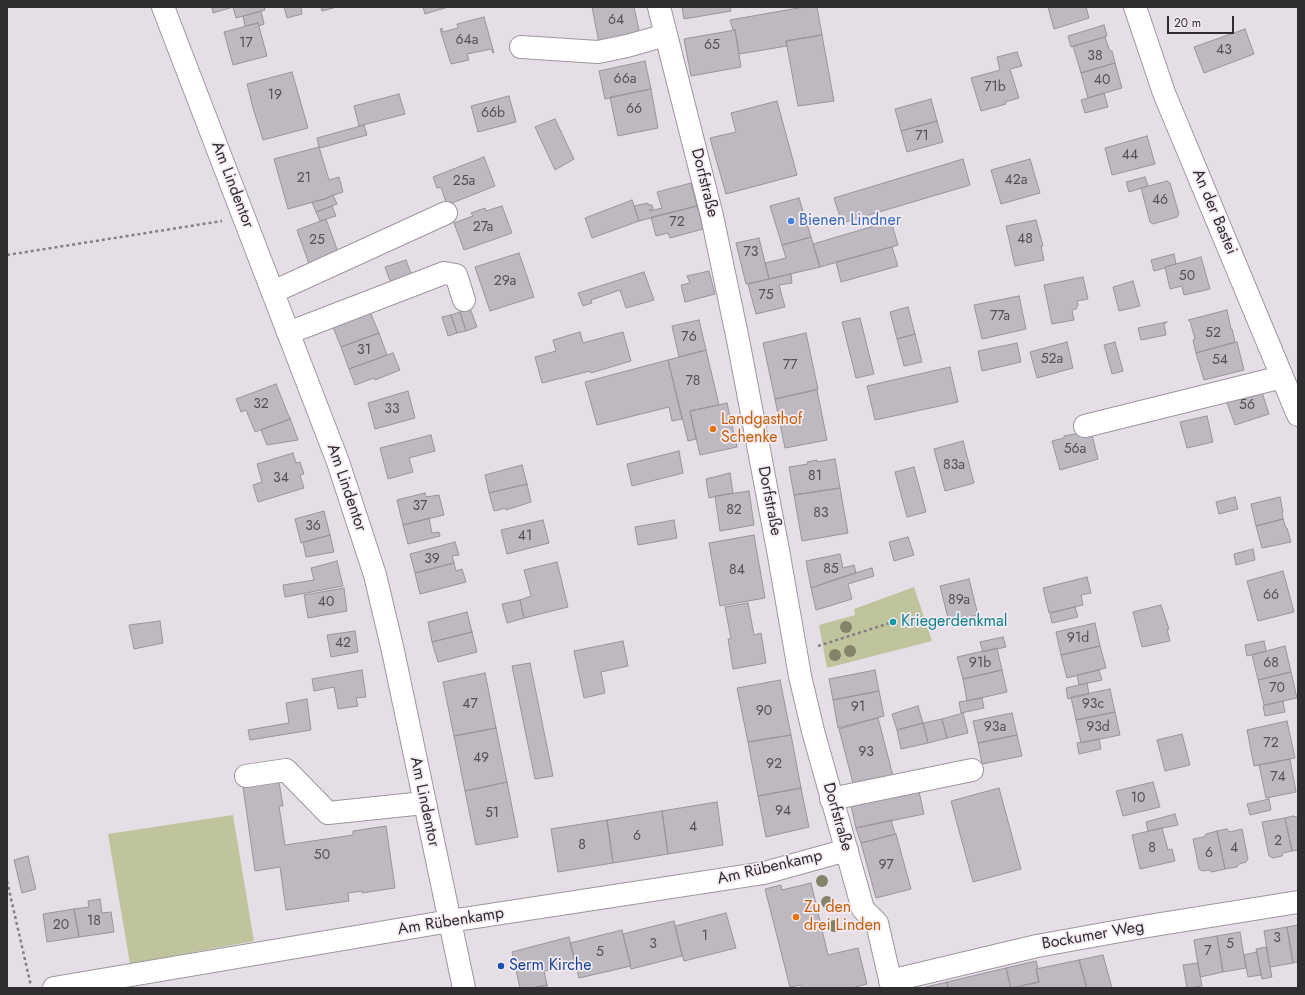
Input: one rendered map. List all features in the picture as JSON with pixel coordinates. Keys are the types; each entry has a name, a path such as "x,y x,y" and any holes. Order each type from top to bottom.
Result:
{"street":[{"name":"Am Lindentor","path":"163,7 338,462 376,575 464,988"},
{"name":"Dorfstraße","path":"659,7 714,224 777,542 796,654 813,731 831,799 864,909 877,923 891,984"},
{"name":"An der Bastei","path":"1135,7 1164,93 1298,415"},
{"path":"522,47 598,52 627,46 666,34"},
{"path":"272,292 446,213"},
{"path":"288,333 444,273 456,275 464,300"},
{"path":"1085,426 1282,377"},
{"path":"246,776 286,770 328,813 424,803"},
{"path":"831,799 972,770"},
{"name":"Am Rübenkamp","path":"54,988 450,921 764,873 847,850"},
{"name":"Bockumer Weg","path":"891,984 1037,946 1142,927 1298,902"}],"path":[{"path":"7,255 244,218"},
{"path":"796,654 894,622"},
{"path":"7,881 32,988"}],"green space":[{"path":"914,587 932,641 827,668 819,625 855,615 854,609"},
{"path":"233,815 254,941 130,964 108,834"}],"building":[{"path":"212,7 233,7 213,13"},
{"path":"233,7 264,7 265,10 236,18"},
{"path":"284,7 301,7 302,14 287,18"},
{"path":"321,7 337,7 322,11"},
{"path":"423,7 448,7 425,14"},
{"path":"592,7 634,7 640,35 599,43"},
{"path":"682,7 730,7 731,11 684,19"},
{"path":"804,7 817,7 822,35 786,41 787,46 739,54 735,30 733,30 730,20"},
{"path":"1048,7 1086,7 1089,18 1054,29"},
{"path":"261,11 264,24 259,26 258,23 245,26 243,16"},
{"path":"484,17 494,53 491,49 467,54 469,60 451,64 440,29 442,28 443,32 458,28 457,24"},
{"path":"258,23 267,56 233,65 224,32"},
{"path":"1104,25 1107,36 1071,47 1068,36"},
{"path":"1245,29 1254,54 1204,73 1194,47"},
{"path":"735,30 741,67 691,76 684,39"},
{"path":"822,35 834,101 798,106 786,41"},
{"path":"1105,37 1110,51 1112,51 1115,63 1081,73 1073,46"},
{"path":"1017,52 1022,66 1010,69 1019,98 1005,102 1006,104 981,111 971,78 1000,70 997,57"},
{"path":"645,61 651,89 605,99 599,71"},
{"path":"1115,63 1122,88 1088,98 1081,73"},
{"path":"292,72 308,128 263,140 247,84"},
{"path":"651,89 658,128 618,136 610,97"},
{"path":"1104,93 1108,107 1085,113 1081,100"},
{"path":"399,94 405,114 359,126 354,106"},
{"path":"509,96 516,122 478,132 471,106"},
{"path":"931,99 937,121 901,131 895,109"},
{"path":"777,101 797,175 726,194 710,138 736,132 731,113"},
{"path":"555,119 574,159 555,170 535,127"},
{"path":"937,121 943,142 907,152 901,131"},
{"path":"364,125 367,135 320,148 319,147 317,138"},
{"path":"1147,136 1155,164 1112,175 1105,148"},
{"path":"319,147 329,180 339,177 343,192 328,198 288,209 274,159"},
{"path":"484,157 495,186 447,205 441,187 437,188 433,177"},
{"path":"963,159 970,185 842,223 834,198"},
{"path":"1030,159 1040,193 1001,204 991,170"},
{"path":"1145,177 1148,186 1129,192 1126,182"},
{"path":"1167,181 1170,183 1179,214 1177,217 1153,224 1150,222 1141,188"},
{"path":"691,183 697,206 639,221 634,206 648,203 648,205 652,205 653,209 649,210 650,211 662,208 657,192"},
{"path":"333,195 337,204 316,212 312,202 328,198"},
{"name":"Bienen Lindner","path":"799,198 811,237 782,245 770,206"},
{"path":"632,200 639,221 592,238 585,218"},
{"path":"332,206 336,216 320,221 316,212"},
{"path":"502,206 512,233 464,250 454,223 473,216 471,213 485,208 486,211"},
{"path":"697,206 703,229 670,238 668,233 656,236 651,217"},
{"path":"326,219 338,252 309,264 297,230"},
{"path":"1036,220 1043,246 1041,246 1044,260 1015,266 1006,226"},
{"path":"891,221 898,245 820,267 813,244"},
{"path":"811,237 820,267 769,279 765,263 786,258 782,245"},
{"path":"759,238 769,279 746,284 736,243"},
{"path":"892,247 898,266 841,282 836,262"},
{"path":"519,253 534,297 490,311 475,267"},
{"path":"1174,254 1176,264 1154,271 1151,260"},
{"path":"1201,257 1210,289 1184,295 1182,286 1170,289 1165,267"},
{"path":"406,260 413,279 392,286 385,267"},
{"path":"709,271 715,294 685,302 681,285 690,283 687,276"},
{"path":"644,272 654,300 626,308 620,290 591,300 592,303 583,306 578,293"},
{"path":"791,274 792,283 779,285 785,307 756,314 748,284"},
{"path":"1083,277 1088,299 1077,301 1078,305 1076,309 1072,310 1074,320 1052,324 1044,285"},
{"path":"1133,281 1140,306 1119,311 1113,287"},
{"path":"1019,296 1026,329 982,339 974,305"},
{"path":"908,307 915,334 897,339 890,312"},
{"path":"470,308 477,327 466,331 460,312"},
{"path":"1227,310 1235,342 1196,353 1193,340 1195,339 1190,321 1188,320"},
{"path":"370,312 379,333 341,347 333,327"},
{"path":"460,312 466,331 457,333 451,315"},
{"path":"451,315 457,333 448,336 442,317"},
{"path":"860,318 874,374 856,378 842,322"},
{"path":"699,320 706,350 679,357 672,326"},
{"path":"1167,322 1164,324 1166,335 1141,340 1138,328"},
{"path":"580,332 583,343 623,332 631,361 591,373 590,371 542,383 535,357 556,351 553,340"},
{"path":"379,333 387,355 349,369 341,347"},
{"path":"806,333 818,389 775,399 763,343"},
{"path":"915,334 922,362 904,366 897,339"},
{"path":"1067,342 1073,368 1037,378 1030,352"},
{"path":"1115,342 1123,371 1112,374 1104,345"},
{"path":"1237,342 1244,370 1204,380 1196,353"},
{"path":"1017,343 1021,362 982,371 978,351"},
{"path":"706,350 719,405 690,411 696,439 688,441 668,360"},
{"path":"393,353 400,370 375,380 374,378 355,385 349,369"},
{"path":"668,360 682,419 672,421 669,407 597,425 585,382"},
{"path":"950,367 958,402 875,420 867,386"},
{"path":"276,384 290,419 255,432 246,410 241,412 236,399"},
{"path":"1260,386 1269,414 1235,425 1225,397"},
{"path":"817,390 827,440 785,448 775,399"},
{"path":"408,391 415,418 375,429 368,403"},
{"path":"727,403 737,447 700,455 690,411"},
{"path":"1207,416 1213,442 1187,448 1180,422"},
{"path":"290,418 298,440 267,445 261,430"},
{"path":"1091,431 1098,459 1060,470 1052,441 1064,438 1064,436"},
{"path":"431,435 435,451 409,458 413,472 388,479 380,448"},
{"path":"963,441 974,483 945,491 934,449"},
{"path":"679,451 683,473 632,486 627,464"},
{"path":"293,453 296,463 300,462 304,474 300,475 304,488 258,502 253,485 262,482 257,464"},
{"path":"835,459 840,488 794,495 789,467 808,464 807,462 817,460 817,462"},
{"path":"522,465 527,484 489,493 485,475"},
{"path":"914,467 926,512 907,517 895,472"},
{"path":"730,473 733,493 709,498 706,479"},
{"path":"527,484 531,502 506,510 506,508 494,511 489,493"},
{"path":"840,488 848,533 802,541 794,495"},
{"path":"749,491 754,525 720,531 715,496"},
{"path":"425,493 426,497 439,495 444,515 403,525 397,500"},
{"path":"1235,497 1238,509 1219,514 1216,502"},
{"path":"1280,497 1283,519 1256,526 1251,504"},
{"path":"324,511 330,535 301,543 295,519"},
{"path":"429,518 432,533 439,532 440,536 408,544 403,525"},
{"path":"1283,519 1291,542 1262,548 1256,526"},
{"path":"543,520 549,543 507,554 501,530"},
{"path":"674,520 677,538 638,545 635,527"},
{"path":"330,535 334,552 306,557 303,542"},
{"path":"754,535 765,598 720,606 709,543"},
{"path":"908,537 914,555 894,561 889,542"},
{"path":"455,542 459,555 452,556 454,563 415,573 410,554"},
{"path":"1253,549 1255,560 1236,565 1234,554"},
{"path":"840,554 843,568 854,565 856,573 811,588 806,561"},
{"path":"337,561 343,586 285,597 283,585 314,580 311,568"},
{"path":"557,562 568,607 524,618 520,600 531,596 524,570"},
{"path":"454,563 456,571 462,569 466,582 420,594 415,573"},
{"path":"872,568 874,576 848,584 852,599 816,610 811,588"},
{"path":"1283,571 1294,612 1258,621 1247,581"},
{"path":"1087,577 1091,593 1081,595 1083,605 1049,613 1043,588"},
{"path":"969,579 978,615 949,622 940,586"},
{"path":"344,588 347,611 308,618 304,595"},
{"path":"520,600 524,618 507,623 502,604"},
{"path":"748,603 754,635 761,633 766,663 733,669 728,639 731,639 725,607"},
{"path":"1161,605 1169,629 1167,629 1170,641 1142,647 1133,612"},
{"path":"1075,607 1078,617 1052,623 1050,613"},
{"path":"467,612 472,632 432,642 428,622"},
{"path":"160,621 163,643 134,649 129,625"},
{"path":"1095,623 1100,646 1061,655 1056,632"},
{"path":"355,631 358,652 331,657 327,635"},
{"path":"472,632 477,652 438,662 432,642"},
{"path":"1003,637 1006,647 983,652 980,642"},
{"path":"623,641 628,666 601,672 605,693 584,698 574,651"},
{"path":"1264,641 1266,651 1247,656 1245,645"},
{"path":"1100,646 1106,668 1067,678 1061,655"},
{"path":"1285,646 1291,672 1258,680 1252,655"},
{"path":"997,648 1002,670 963,679 957,657"},
{"path":"530,663 553,776 535,779 512,666"},
{"path":"362,670 366,697 356,698 358,706 338,709 334,687 314,691 312,679"},
{"path":"875,670 879,691 833,700 829,679"},
{"path":"1002,670 1007,692 967,701 963,679"},
{"path":"1099,670 1102,680 1079,685 1077,675"},
{"path":"1291,672 1297,698 1264,705 1258,680"},
{"path":"485,673 496,728 454,736 443,682"},
{"path":"780,680 791,735 748,742 737,688"},
{"path":"1087,683 1089,694 1068,699 1066,688"},
{"path":"1110,689 1115,712 1076,720 1071,697"},
{"path":"879,691 884,716 838,728 833,700"},
{"path":"982,698 984,708 961,713 959,702"},
{"path":"307,699 311,730 250,740 248,730 289,723 286,703"},
{"path":"1283,701 1285,712 1265,716 1263,706"},
{"path":"918,706 923,723 897,730 892,714"},
{"path":"1115,712 1120,735 1081,743 1076,720"},
{"path":"963,713 968,733 947,738 942,719"},
{"path":"1012,713 1017,735 978,743 973,721"},
{"path":"878,718 893,776 854,787 839,729"},
{"path":"942,719 947,738 928,743 923,723"},
{"path":"1287,721 1295,758 1254,766 1247,730"},
{"path":"923,723 928,743 901,749 897,730"},
{"path":"496,728 507,782 465,791 454,736"},
{"path":"1182,734 1190,765 1165,771 1157,740"},
{"path":"791,735 801,788 758,796 748,742"},
{"path":"1017,735 1022,756 982,764 978,743"},
{"path":"1099,739 1101,749 1079,754 1077,743"},
{"path":"1290,759 1296,792 1266,798 1259,765"},
{"path":"279,782 283,806 279,806 285,845 353,835 353,831 386,826 395,888 362,893 362,891 348,893 349,901 286,910 280,867 255,871 243,787"},
{"path":"507,782 518,837 476,845 465,791"},
{"path":"1153,782 1160,807 1123,816 1116,791"},
{"path":"918,787 924,814 856,828 850,801"},
{"path":"801,788 809,827 766,837 758,796"},
{"path":"999,788 1021,869 973,882 951,801"},
{"path":"1269,799 1271,810 1250,815 1247,804"},
{"path":"717,802 723,845 668,854 662,811"},
{"path":"662,811 668,854 613,863 607,820"},
{"path":"1175,814 1178,825 1148,831 1146,822"},
{"path":"1293,816 1298,817 1298,850 1292,851 1285,818"},
{"path":"1285,818 1292,851 1283,853 1282,856 1273,858 1269,856 1262,822"},
{"path":"607,820 613,863 558,872 551,829"},
{"path":"891,820 895,834 861,843 856,828"},
{"path":"1162,828 1168,850 1172,849 1175,861 1140,869 1132,835"},
{"path":"1227,829 1230,832 1242,829 1248,859 1246,862 1239,864 1237,867 1225,869 1217,831"},
{"path":"1217,831 1225,869 1212,872 1209,870 1202,871 1199,869 1193,839 1204,837 1206,834"},
{"path":"896,834 911,889 876,898 861,843"},
{"path":"28,856 36,889 22,893 14,860"},
{"name":"Zu den drei Linden","path":"811,883 828,955 858,948 867,984 852,988 802,988 801,985 790,987 765,889 781,885 782,890"},
{"path":"100,899 102,913 111,912 114,932 79,937 74,909 89,907 88,901"},
{"path":"74,909 79,937 47,942 43,914"},
{"path":"726,913 736,948 684,961 675,926"},
{"path":"674,921 682,956 631,969 623,934"},
{"path":"1298,925 1298,962 1293,963 1287,927"},
{"path":"1287,927 1293,963 1270,967 1264,931"},
{"path":"622,930 631,966 579,978 570,943"},
{"path":"1240,932 1246,968 1223,972 1217,936"},
{"path":"1217,936 1223,972 1200,977 1194,940"},
{"path":"569,937 576,964 544,971 547,985 532,988 520,988 512,952"},
{"path":"1266,947 1272,977 1262,979 1256,949"},
{"path":"1257,952 1261,975 1248,977 1244,955"},
{"path":"1103,955 1112,988 1087,988 1079,960"},
{"path":"1079,960 1087,988 1021,988 1021,986 1039,982 1036,969"},
{"path":"1036,961 1039,982 1011,988 1006,968"},
{"path":"1198,963 1202,986 1187,988 1183,965"},
{"path":"1006,968 1011,988 948,988 947,982"},
{"path":"947,982 948,988 922,988"},
{"path":"547,985 547,988 532,988"}],"place":[{"name":"Bienen Lindner","path":"791,221"},
{"name":"Landgasthof Schenke","path":"713,429"},
{"name":"Kriegerdenkmal","path":"893,622"},
{"name":"Zu den drei Linden","path":"796,917"},
{"name":"Serm Kirche","path":"501,966"}]}
